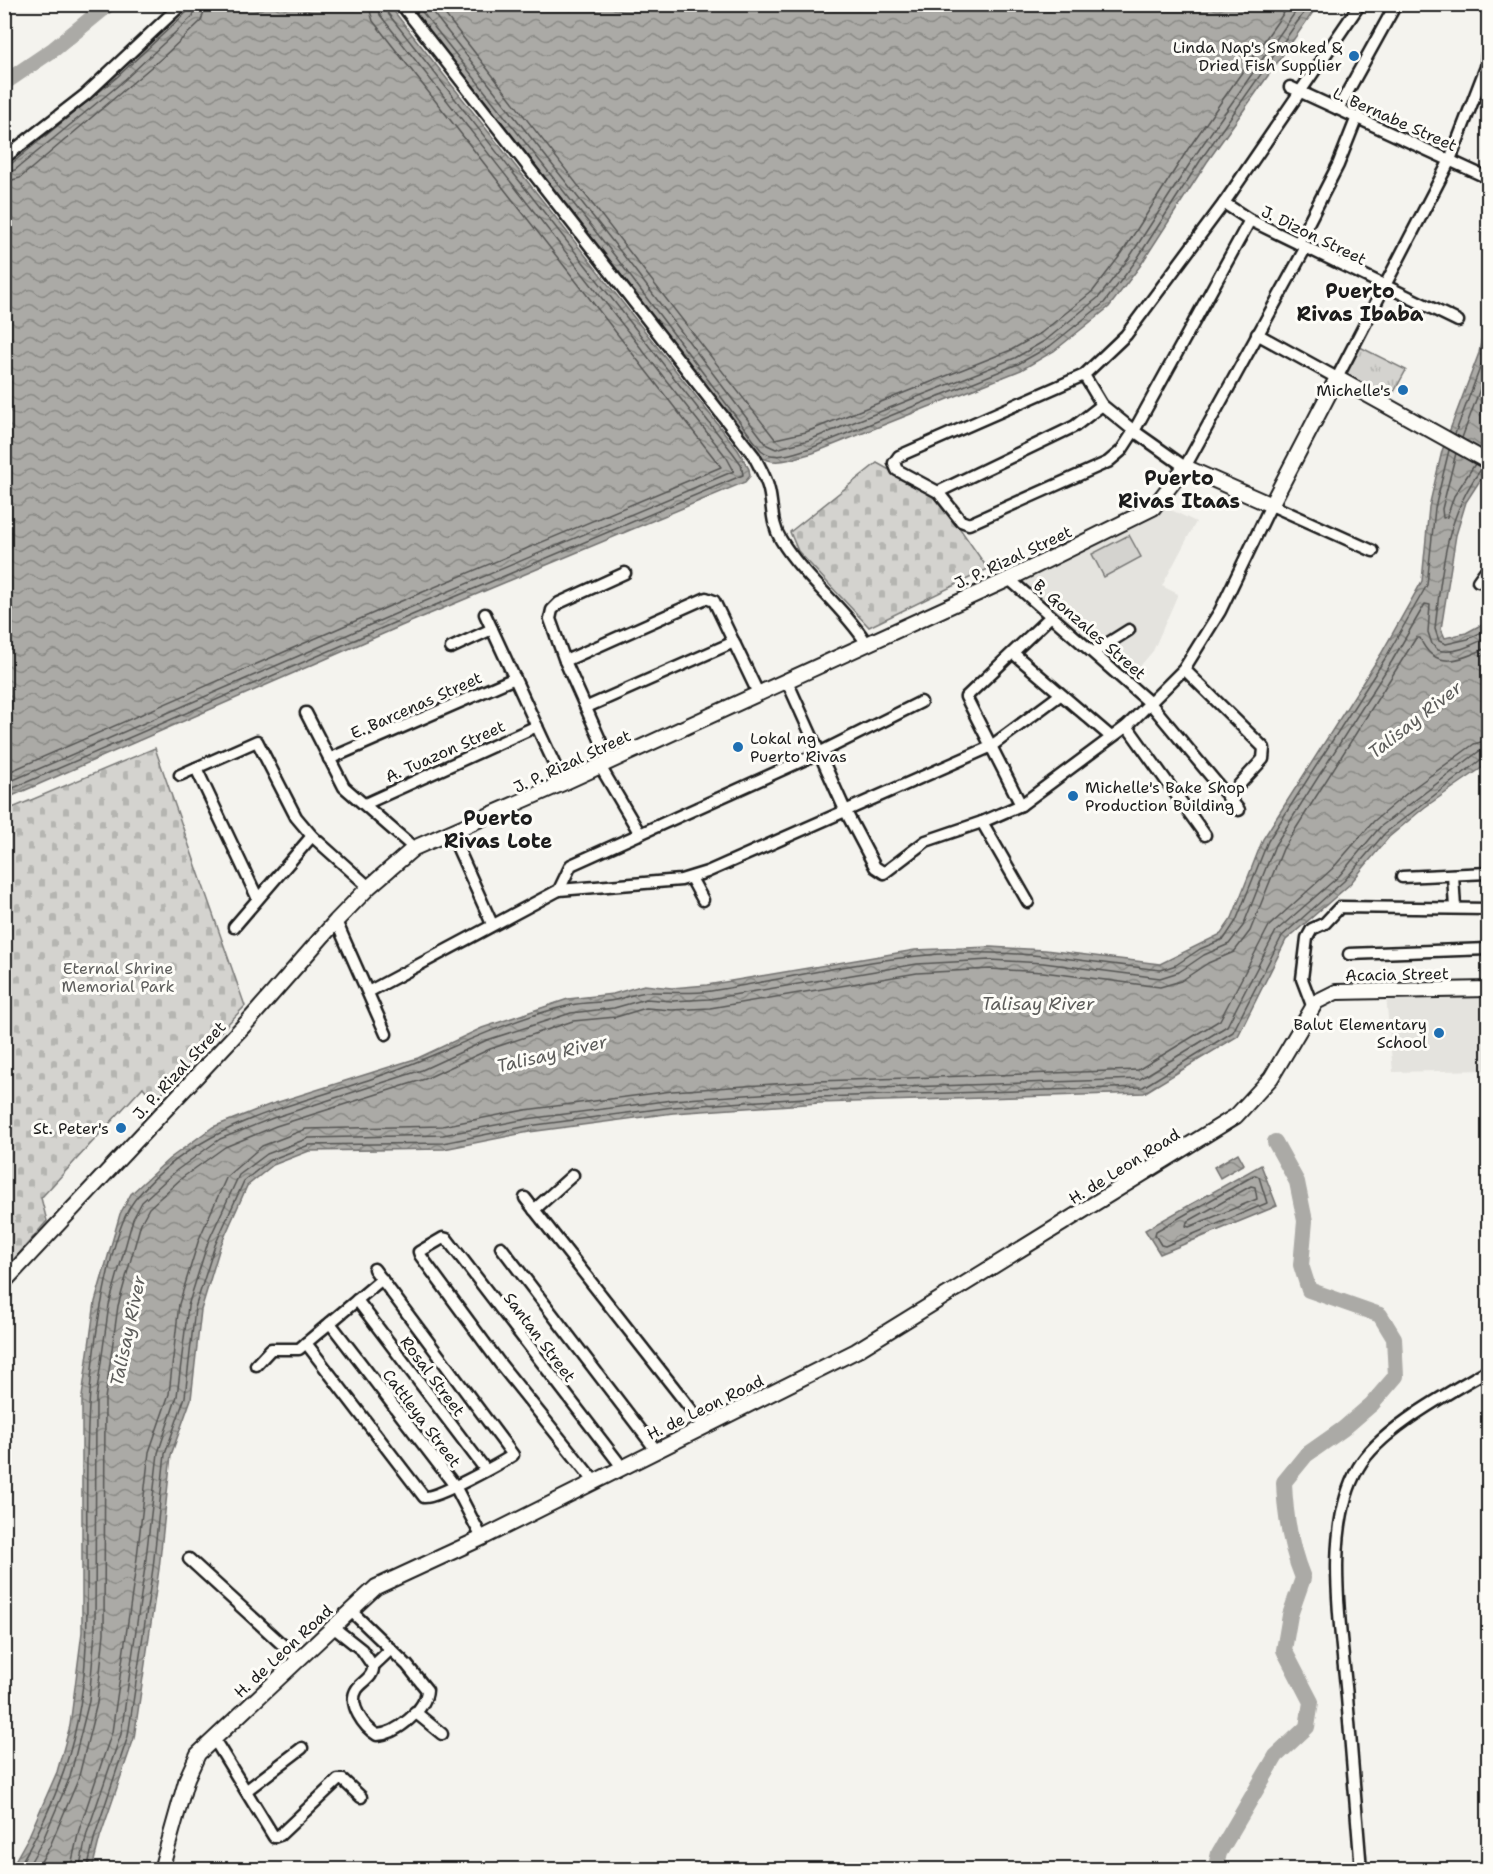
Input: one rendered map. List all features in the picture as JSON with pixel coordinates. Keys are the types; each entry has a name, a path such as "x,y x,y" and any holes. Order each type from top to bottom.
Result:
{"street":[{"path":"4,158 88,91 182,4"},
{"path":"401,4 754,456 764,474 774,526 780,539 801,566 855,624 867,644"},
{"path":"1250,220 1134,431 1121,451 1107,462 978,522 969,524 961,521 938,492 897,470 894,463 899,456 1084,375 1126,335 1224,203 1295,90 1360,4"},
{"path":"1338,109 1396,4"},
{"path":"787,681 845,810 875,867 884,873 926,841 982,822 1021,804 1127,726 1184,669 1221,611 1270,505 1450,160 1486,67 1488,47"},
{"name":"L. Bernabe Street","path":"1295,90 1488,178"},
{"path":"1185,467 1302,245 1357,117"},
{"name":"J. Dizon Street","path":"1224,203 1250,220 1458,321"},
{"path":"1257,334 1488,462"},
{"path":"1084,375 1102,405 1185,467 1374,551"},
{"path":"938,492 1075,426 1102,405"},
{"name":"J. P. Rizal Street","path":"4,1282 250,1018 336,921 369,887 414,848 563,783 1009,579 1153,508 1185,467"},
{"path":"1478,581 1488,567"},
{"path":"625,573 559,603 552,610 550,619 565,661 587,707 605,764 640,834"},
{"name":"B. Gonzales Street","path":"1009,579 1150,703 1239,810"},
{"path":"565,661 706,598 714,601 758,693"},
{"path":"485,614 563,783"},
{"path":"1021,804 966,697 1051,616"},
{"path":"451,648 492,629"},
{"path":"1094,652 1129,630"},
{"path":"587,707 734,642"},
{"path":"1013,653 1111,737"},
{"path":"1184,669 1264,748 1263,759 1228,796"},
{"name":"E. Barcenas Street","path":"329,759 515,678"},
{"path":"368,992 559,890 691,878 990,747 1060,695"},
{"path":"559,890 572,865 819,753 921,702"},
{"path":"306,713 344,787 414,848"},
{"name":"A. Tuazon Street","path":"365,804 537,726"},
{"path":"1127,726 1205,835"},
{"path":"180,775 257,741 282,794 296,817 312,836 369,887"},
{"path":"196,768 257,897"},
{"path":"982,822 1028,902"},
{"path":"452,833 492,924"},
{"path":"234,927 257,897 312,836"},
{"path":"1402,877 1488,873"},
{"path":"1453,875 1455,908"},
{"path":"691,878 704,900"},
{"path":"1312,1008 1302,980 1307,938 1312,929 1325,923 1340,907 1488,909"},
{"path":"336,921 386,1034"},
{"path":"1349,954 1488,949"},
{"name":"Acacia Street","path":"1312,1008 1323,996 1336,992 1488,989"},
{"name":"H. de Leon Road","path":"161,1869 187,1778 198,1754 376,1587 482,1538 856,1351 1236,1116 1271,1078 1312,1008"},
{"path":"534,1210 573,1175"},
{"path":"525,1198 704,1426"},
{"name":"Santan Street","path":"594,1481 501,1365 419,1252 442,1238 447,1239 622,1467"},
{"path":"501,1246 656,1450"},
{"path":"306,1343 424,1497 432,1497 510,1456 513,1452 374,1269"},
{"path":"256,1365 271,1349 296,1350 382,1279"},
{"name":"Rosal Street","path":"357,1300 484,1469"},
{"name":"Cattleya Street","path":"330,1323 455,1486 482,1538"},
{"path":"1361,1869 1340,1590 1338,1546 1344,1505 1359,1467 1386,1437 1422,1409 1488,1370"},
{"path":"189,1559 298,1659"},
{"path":"351,1610 391,1649 428,1690 415,1712 392,1732 377,1734 369,1730 358,1712 354,1696 356,1690 372,1673 373,1666 391,1649"},
{"path":"333,1627 362,1650 373,1666"},
{"path":"415,1712 442,1734"},
{"path":"214,1739 271,1833 277,1837 338,1780 344,1780 361,1797"},
{"path":"247,1790 302,1748"}],"shaded area":[{"path":"1163,506 1196,522 1162,586 1178,594 1153,651 1130,678 1016,581 1157,513"},
{"name":"Balut Elementary School","path":"1488,993 1488,1070 1393,1072 1386,996"}],"green space":[{"path":"1356,345 1406,370 1389,401 1340,376"},
{"path":"877,463 938,497 988,569 869,627 798,551 790,532"},
{"path":"1129,535 1141,557 1104,577 1092,554"},
{"name":"Eternal Shrine Memorial Park","path":"155,748 245,1006 154,1101 143,1087 41,1198 47,1221 5,1270 5,811"}],"water":[{"path":"186,5 389,5 738,450 749,469 750,476 745,482 408,623 5,799 5,162"},
{"path":"409,5 1318,5 1207,162 1140,266 1109,307 1054,351 1021,370 813,453 776,461 757,454 613,264"},
{"name":"Talisay River","path":"1488,305 1488,468 1466,502 1456,535 1441,629 1445,638 1466,633 1488,621 1488,760 1483,767 1425,807 1389,837 1349,885 1286,940 1238,1036 1144,1093 819,1103 673,1113 529,1132 444,1149 309,1151 273,1165 247,1186 220,1247 201,1310 191,1399 171,1455 159,1569 134,1738 100,1837 92,1869 10,1870 29,1836 57,1772 70,1726 82,1632 82,1397 95,1302 120,1214 131,1194 169,1159 213,1127 269,1105 418,1058 482,1028 568,999 613,994 644,985 672,988 707,985 915,950 990,947 1045,950 1160,964 1221,934 1232,918 1263,839 1381,654 1422,581 1429,507 1442,451 1479,353"},
{"path":"1238,1153 1244,1164 1220,1178 1214,1167"},
{"path":"1261,1165 1277,1206 1160,1254 1145,1230"}],"waterway":[{"path":"4,83 54,49 109,4"},
{"path":"1215,1870 1219,1853 1276,1756 1307,1727 1311,1702 1284,1650 1290,1615 1303,1578 1289,1531 1284,1482 1306,1455 1343,1429 1372,1404 1396,1376 1394,1338 1380,1315 1309,1290 1301,1265 1305,1221 1297,1182 1275,1142"}],"place":[{"name":"Linda Nap's Smoked & Dried Fish Supplier","path":"1354,56"},
{"name":"Michelle's","path":"1403,390"},
{"name":"Lokal ng Puerto Rivas","path":"738,747"},
{"name":"Michelle's Bake Shop Production Building","path":"1073,796"},
{"name":"Balut Elementary School","path":"1439,1033"},
{"name":"St. Peter's","path":"121,1128"}],"district":[{"name":"Puerto Rivas Ibaba","path":"1360,302"},
{"name":"Puerto Rivas Itaas","path":"1179,490"},
{"name":"Puerto Rivas Lote","path":"498,830"}]}
